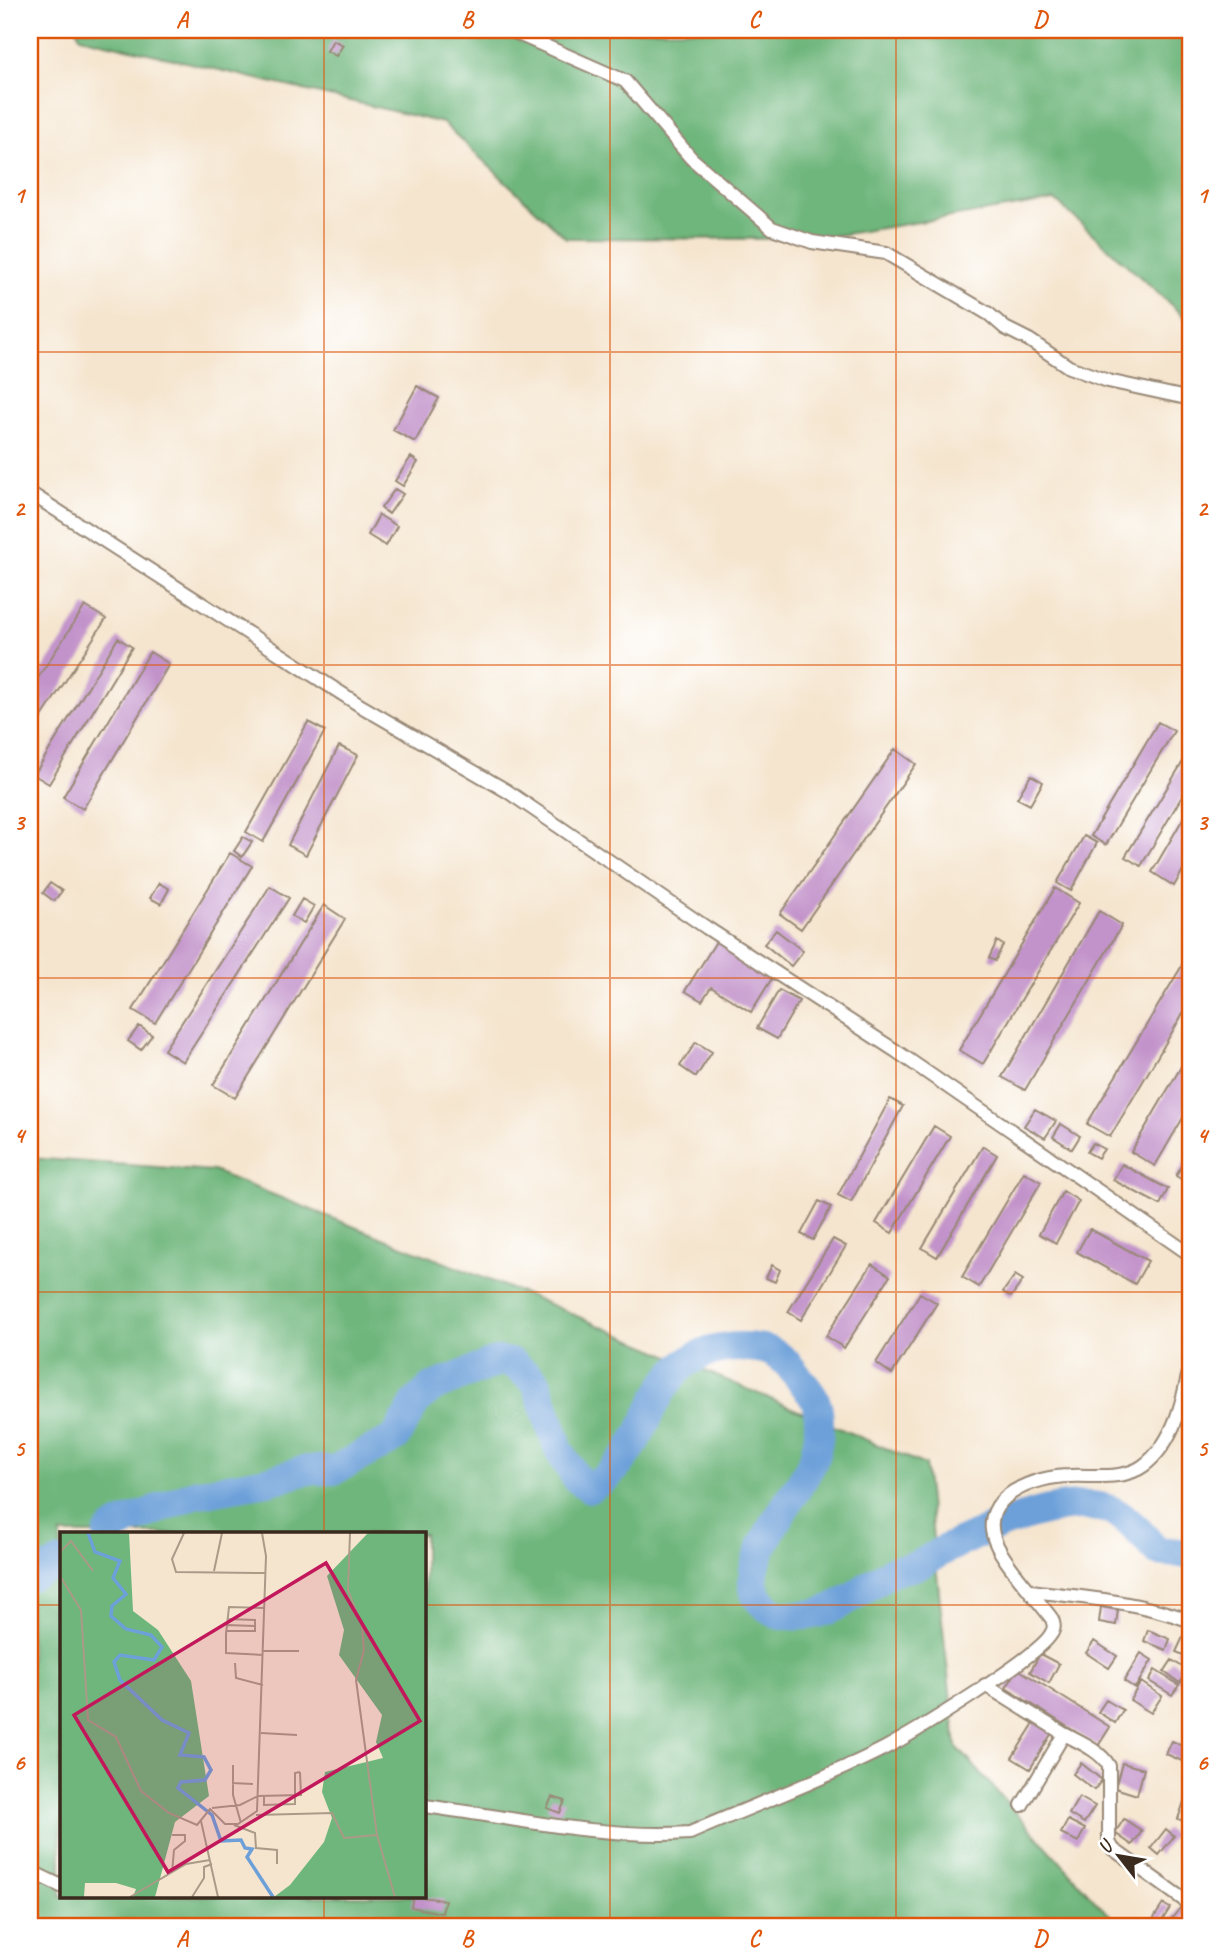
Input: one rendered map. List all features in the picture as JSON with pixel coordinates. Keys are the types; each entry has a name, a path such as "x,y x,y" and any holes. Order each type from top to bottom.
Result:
{"street":[{"path":"509,30 625,81 691,158 772,228 812,242 886,253 989,314 1005,328 1030,340 1069,367 1108,381 1191,399"},
{"path":"30,493 361,706 507,791 707,928 896,1051 1191,1255"},
{"path":"425,1806 573,1828 665,1835 690,1833 885,1748 985,1685 1043,1644 1051,1635 1054,1627 1052,1619 995,1541 993,1521 1000,1502 1009,1493 1025,1485 1063,1476 1128,1474 1141,1468 1161,1448 1175,1419 1191,1361"},
{"path":"1030,1591 1114,1601 1191,1621"},
{"path":"985,1685 1098,1754 1109,1766 1109,1842 1113,1849 1191,1905"},
{"path":"1021,1805 1065,1734"},
{"path":"30,1871 60,1886"}],"green space":[{"path":"77,30 1191,30 1191,323 1055,200 814,239 566,238 443,123 80,37"},
{"path":"30,1158 213,1171 537,1299 925,1465 956,1746 1100,1906 1124,1927 30,1927"}],"building":[{"path":"333,40 343,45 336,56 327,51"},
{"path":"417,386 439,398 415,442 393,430"},
{"path":"411,457 418,462 403,486 395,481"},
{"path":"395,489 403,494 389,514 381,508"},
{"path":"379,515 397,526 386,546 368,535"},
{"path":"85,606 106,619 30,735 30,690"},
{"path":"118,638 132,647 49,784 34,775"},
{"path":"150,652 169,664 83,809 63,797"},
{"path":"308,722 325,731 263,842 246,832"},
{"path":"1158,722 1174,731 1106,845 1091,836"},
{"path":"339,746 358,755 306,855 288,845"},
{"path":"895,749 916,764 801,929 780,914"},
{"path":"1187,755 1191,758 1191,781 1141,866 1125,857"},
{"path":"1031,775 1043,782 1030,805 1017,798"},
{"path":"1191,805 1191,856 1174,886 1152,872"},
{"path":"1084,836 1097,843 1071,891 1057,883"},
{"path":"243,837 252,842 242,857 234,851"},
{"path":"230,853 252,866 155,1023 133,1010"},
{"path":"50,883 62,891 54,901 43,893"},
{"path":"159,883 169,889 161,904 150,898"},
{"path":"270,886 289,898 183,1062 164,1050"},
{"path":"1055,888 1079,903 983,1064 959,1050"},
{"path":"302,899 314,906 304,923 292,916"},
{"path":"324,905 345,919 235,1098 213,1085"},
{"path":"1099,911 1122,925 1025,1090 1002,1077"},
{"path":"776,930 803,951 791,966 764,944"},
{"path":"717,940 774,975 751,1012 711,987 702,1001 685,991"},
{"path":"997,941 1003,945 995,961 989,958"},
{"path":"1183,964 1191,969 1191,1000 1110,1137 1087,1124"},
{"path":"779,990 799,1001 777,1039 757,1028"},
{"path":"139,1026 152,1035 141,1050 128,1041"},
{"path":"696,1042 712,1052 696,1077 680,1066"},
{"path":"1191,1050 1191,1104 1155,1166 1131,1152"},
{"path":"890,1099 903,1106 851,1202 838,1195"},
{"path":"1035,1109 1056,1121 1045,1138 1024,1126"},
{"path":"1061,1124 1080,1136 1072,1149 1053,1137"},
{"path":"934,1126 950,1136 892,1233 876,1223"},
{"path":"1093,1143 1104,1149 1098,1158 1087,1152"},
{"path":"983,1146 997,1155 937,1257 922,1248"},
{"path":"1191,1151 1191,1185 1176,1176"},
{"path":"1122,1164 1168,1189 1160,1205 1113,1180"},
{"path":"1024,1172 1041,1182 979,1287 962,1277"},
{"path":"1063,1191 1079,1201 1056,1243 1039,1234"},
{"path":"819,1201 831,1207 813,1240 801,1234"},
{"path":"1090,1229 1148,1261 1135,1284 1077,1252"},
{"path":"833,1239 846,1246 801,1320 788,1312"},
{"path":"872,1264 890,1276 844,1348 826,1336"},
{"path":"772,1265 780,1270 775,1282 766,1278"},
{"path":"1015,1275 1023,1280 1011,1297 1003,1292"},
{"path":"920,1293 937,1303 892,1374 876,1363"},
{"path":"1101,1607 1118,1610 1116,1625 1099,1622"},
{"path":"1148,1630 1170,1639 1166,1650 1144,1641"},
{"path":"1183,1637 1191,1640 1191,1658 1176,1652"},
{"path":"1094,1641 1117,1656 1109,1668 1086,1653"},
{"path":"1141,1653 1152,1660 1135,1688 1124,1681"},
{"path":"1040,1654 1059,1664 1049,1683 1030,1672"},
{"path":"1172,1660 1188,1671 1180,1683 1164,1672"},
{"path":"1018,1669 1110,1727 1098,1746 1006,1688"},
{"path":"1155,1670 1179,1685 1172,1695 1149,1681"},
{"path":"1141,1682 1162,1696 1151,1713 1130,1700"},
{"path":"1106,1700 1123,1710 1115,1723 1098,1712"},
{"path":"1036,1720 1053,1731 1030,1769 1012,1758"},
{"path":"1172,1741 1191,1750 1191,1765 1166,1754"},
{"path":"1081,1763 1102,1780 1094,1790 1073,1774"},
{"path":"1122,1763 1144,1769 1137,1795 1115,1788"},
{"path":"1186,1796 1191,1798 1191,1824 1178,1819"},
{"path":"552,1797 565,1801 560,1813 547,1808"},
{"path":"1079,1797 1095,1806 1084,1823 1069,1814"},
{"path":"1124,1819 1142,1831 1132,1845 1115,1833"},
{"path":"1068,1820 1085,1829 1078,1842 1061,1833"},
{"path":"1166,1829 1174,1836 1159,1855 1151,1848"},
{"path":"413,1898 445,1900 442,1913 411,1907"},
{"path":"1163,1904 1170,1908 1158,1927 1148,1927"},
{"path":"1180,1908 1187,1913 1176,1927 1165,1927"}],"waterway":[{"path":"110,1532 118,1526 194,1494 267,1481 307,1470 334,1470 395,1438 416,1402 431,1388 498,1361 512,1363 536,1382 559,1450 576,1478 590,1488 614,1470 631,1449 668,1381 685,1364 709,1352 742,1347 766,1350 784,1360 810,1392 819,1418 813,1460 768,1535 758,1556 753,1576 756,1593 767,1607 775,1612 798,1615 827,1610 852,1598 893,1571 919,1564 983,1532 1024,1517 1067,1507 1086,1506 1111,1510 1133,1525 1157,1551 1191,1554"},
{"path":"30,1576 60,1563"}]}
